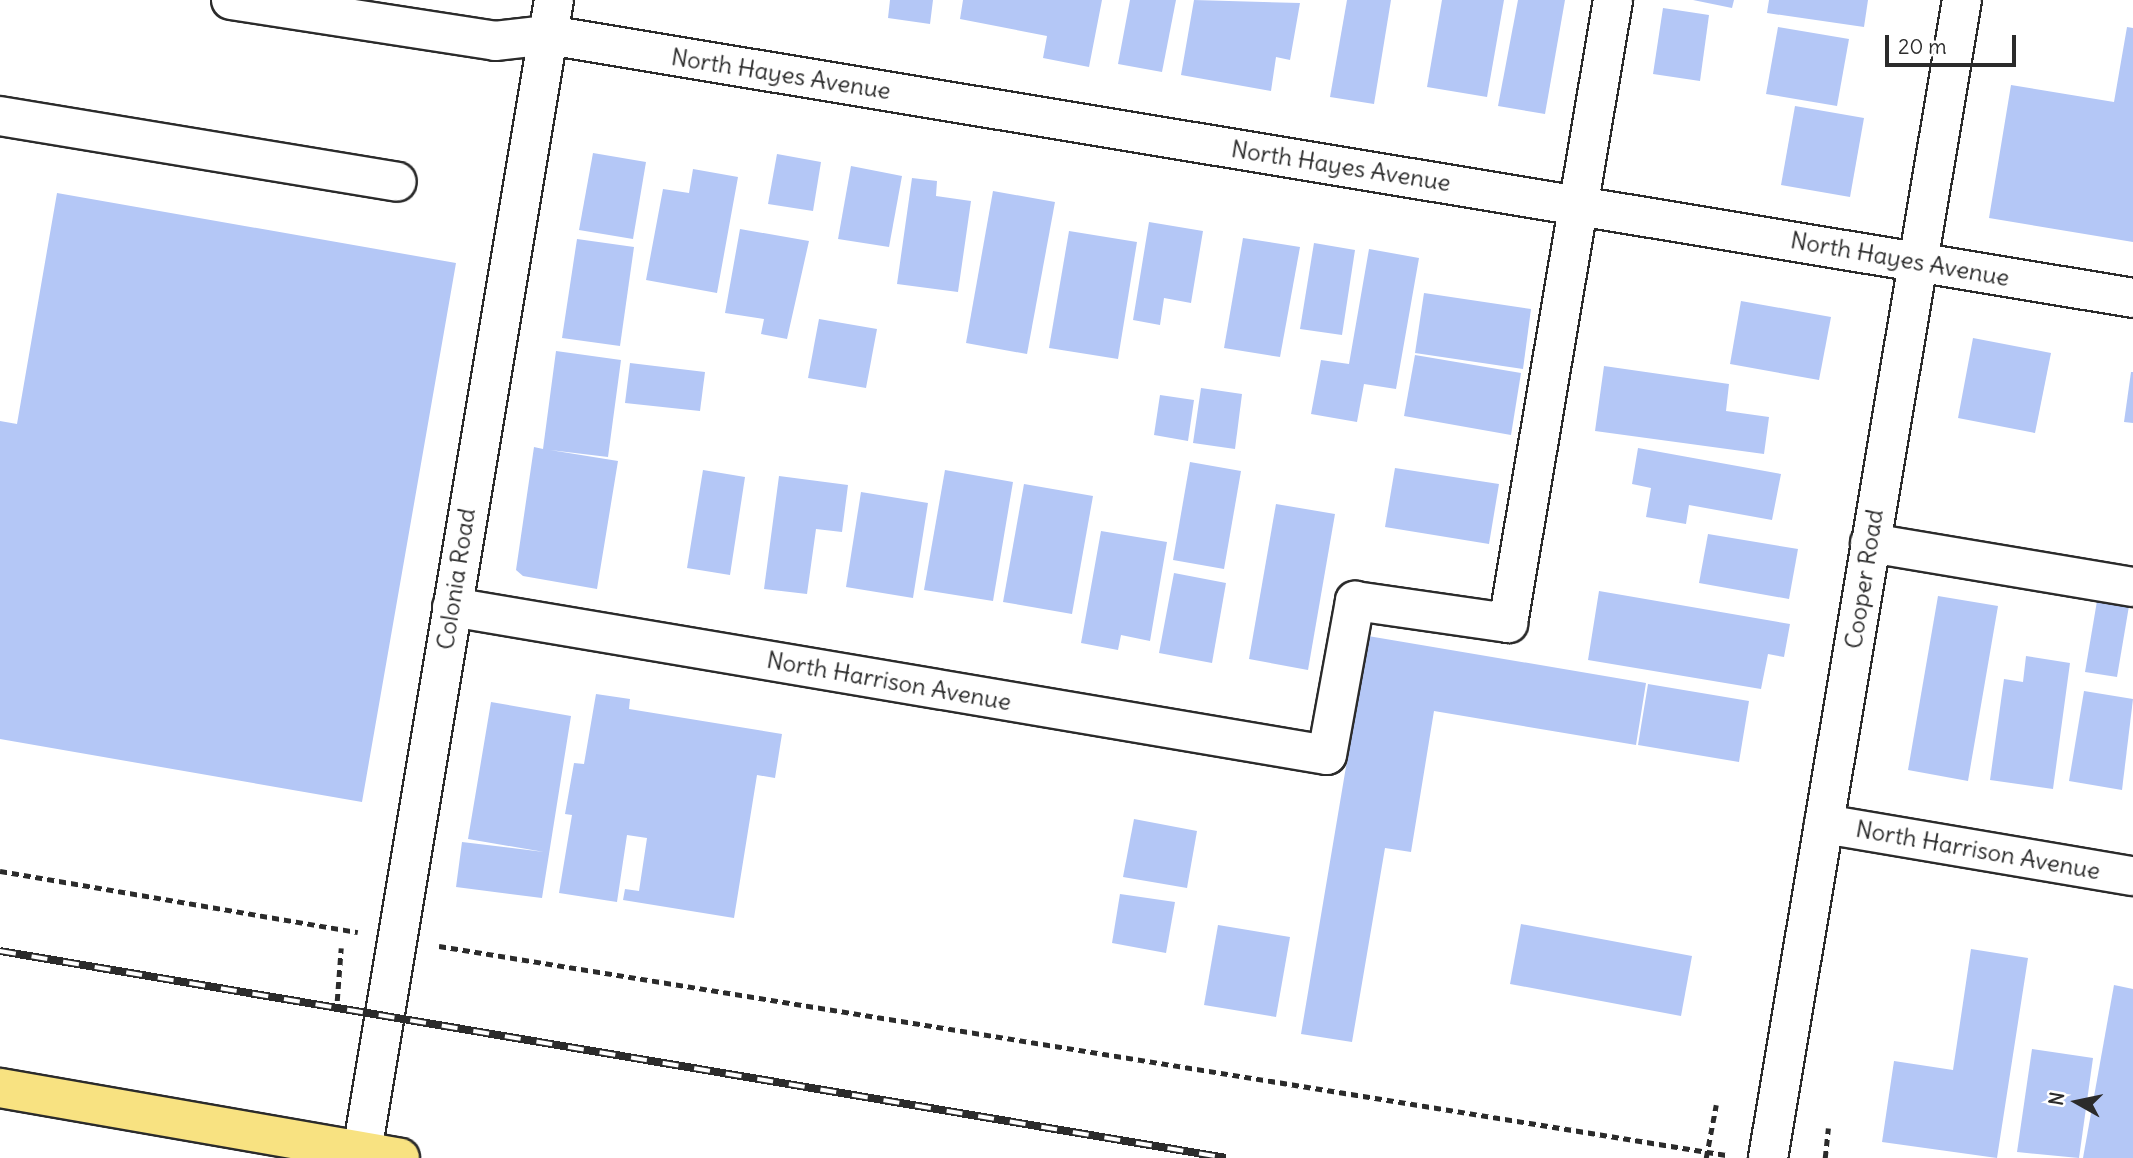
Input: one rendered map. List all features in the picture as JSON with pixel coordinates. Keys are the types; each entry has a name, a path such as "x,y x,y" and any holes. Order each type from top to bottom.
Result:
{"main road":[{"path":"0,1088 361,1155 400,1158"}],"street":[{"name":"North Hayes Avenue","path":"231,0 495,41 551,18 1578,205 2133,298"},
{"path":"1578,205 1613,0"},
{"name":"Cooper Road","path":"1751,1157 1824,824 1962,0"},
{"name":"Colonia Road","path":"361,1155 551,18"},
{"path":"0,116 397,182"},
{"name":"North Harrison Avenue","path":"452,607 1327,755 1355,601 1507,624 1578,205"},
{"path":"1870,543 2133,587"},
{"name":"North Harrison Avenue","path":"1824,824 2133,876"}],"path":[{"path":"0,870 398,939 1751,1157"},
{"path":"337,1001 341,948"},
{"path":"1706,1158 1716,1105"},
{"path":"1825,1158 1828,1128"}],"building":[{"path":"890,0 933,0 930,24 888,18"},
{"path":"963,0 1102,0 1089,67 1043,58 1047,36 960,19"},
{"path":"1130,0 1176,0 1162,72 1118,64"},
{"path":"1194,0 1300,3 1290,60 1276,57 1271,91 1181,75"},
{"path":"1347,0 1391,0 1374,104 1330,97"},
{"path":"1442,0 1504,0 1487,97 1427,87"},
{"path":"1518,0 1565,0 1545,114 1498,106"},
{"path":"1693,0 1734,0 1732,8"},
{"path":"1769,0 1868,0 1864,27 1767,13"},
{"path":"1663,8 1709,15 1700,81 1653,74"},
{"path":"1778,27 1849,39 1837,106 1766,94"},
{"path":"2127,27 2133,28 2133,242 1989,218 2011,85 2114,102"},
{"path":"1795,106 1864,118 1850,197 1781,185"},
{"path":"593,153 646,162 633,239 579,230"},
{"path":"777,154 821,162 813,211 768,204"},
{"path":"851,166 902,176 889,247 838,239"},
{"path":"693,169 738,177 717,293 646,280 663,189 689,193"},
{"path":"912,178 937,181 936,196 971,201 958,292 897,284"},
{"path":"993,191 1055,202 1027,354 966,343"},
{"path":"57,193 456,263 362,802 0,739 0,421 17,424"},
{"path":"1149,222 1203,231 1191,303 1164,298 1160,325 1133,320"},
{"path":"740,229 809,241 787,339 761,334 764,319 725,313"},
{"path":"1069,231 1137,242 1118,359 1049,348"},
{"path":"1243,238 1300,247 1280,357 1224,348"},
{"path":"577,239 634,247 620,346 562,338"},
{"path":"1314,243 1355,250 1342,335 1300,329"},
{"path":"1369,249 1419,258 1396,389 1364,384 1357,422 1311,414 1321,360 1349,364"},
{"path":"1424,293 1531,309 1523,369 1415,353"},
{"path":"1741,301 1831,317 1819,380 1730,364"},
{"path":"819,319 877,329 866,388 808,378"},
{"path":"1973,338 2051,353 2035,433 1958,418"},
{"path":"556,351 621,360 608,457 550,450 618,461 597,589 523,576 516,570 534,447 543,449"},
{"path":"1415,355 1521,373 1511,435 1404,416"},
{"path":"630,363 705,372 700,411 625,403"},
{"path":"1604,366 1729,384 1726,411 1769,417 1764,454 1595,431"},
{"path":"2133,372 2133,423 2124,422"},
{"path":"1201,388 1242,394 1235,449 1193,443"},
{"path":"1160,395 1194,400 1188,441 1154,435"},
{"path":"1638,448 1781,474 1772,520 1689,505 1686,524 1646,517 1651,488 1632,484"},
{"path":"1190,462 1241,471 1224,569 1173,560"},
{"path":"1395,468 1499,484 1489,544 1385,527"},
{"path":"703,470 745,477 730,575 687,568"},
{"path":"945,470 1013,482 993,601 924,590"},
{"path":"779,476 848,485 842,532 816,529 807,594 764,589"},
{"path":"1024,484 1093,496 1072,614 1003,602"},
{"path":"861,492 928,503 913,598 846,587"},
{"path":"1276,504 1335,514 1308,670 1249,659"},
{"path":"1101,531 1167,542 1150,641 1121,635 1118,650 1081,643"},
{"path":"1708,534 1798,549 1789,599 1699,583"},
{"path":"1174,573 1226,583 1212,663 1159,653"},
{"path":"1599,591 1790,624 1784,657 1768,654 1761,689 1588,660"},
{"path":"1938,596 1998,606 1968,781 1908,770"},
{"path":"2097,601 2129,606 2117,677 2085,672"},
{"path":"1368,636 1646,683 1636,745 1434,711 1411,852 1385,848 1352,1042 1301,1034"},
{"path":"2026,656 2070,663 2053,789 1990,780 2004,679 2023,682"},
{"path":"1648,684 1749,701 1739,762 1638,745"},
{"path":"2084,691 2133,699 2122,790 2069,781"},
{"path":"596,694 630,699 629,709 782,734 775,778 757,775 734,918 623,900 625,889 639,891 647,838 627,835 617,902 559,893 572,815 565,814 574,763 584,764"},
{"path":"491,702 571,716 542,898 456,887 462,842 544,852 468,839"},
{"path":"1134,819 1197,831 1187,888 1123,877"},
{"path":"1120,894 1175,902 1166,953 1112,943"},
{"path":"1521,924 1692,956 1681,1016 1510,984"},
{"path":"1218,925 1290,937 1276,1017 1204,1005"},
{"path":"1971,949 2028,958 1997,1158 1882,1142 1894,1061 1953,1070"},
{"path":"2114,985 2133,989 2133,1158 2083,1158"},
{"path":"2032,1049 2093,1058 2079,1158 2017,1152"}],"railway":[{"path":"0,951 1226,1158"}]}
